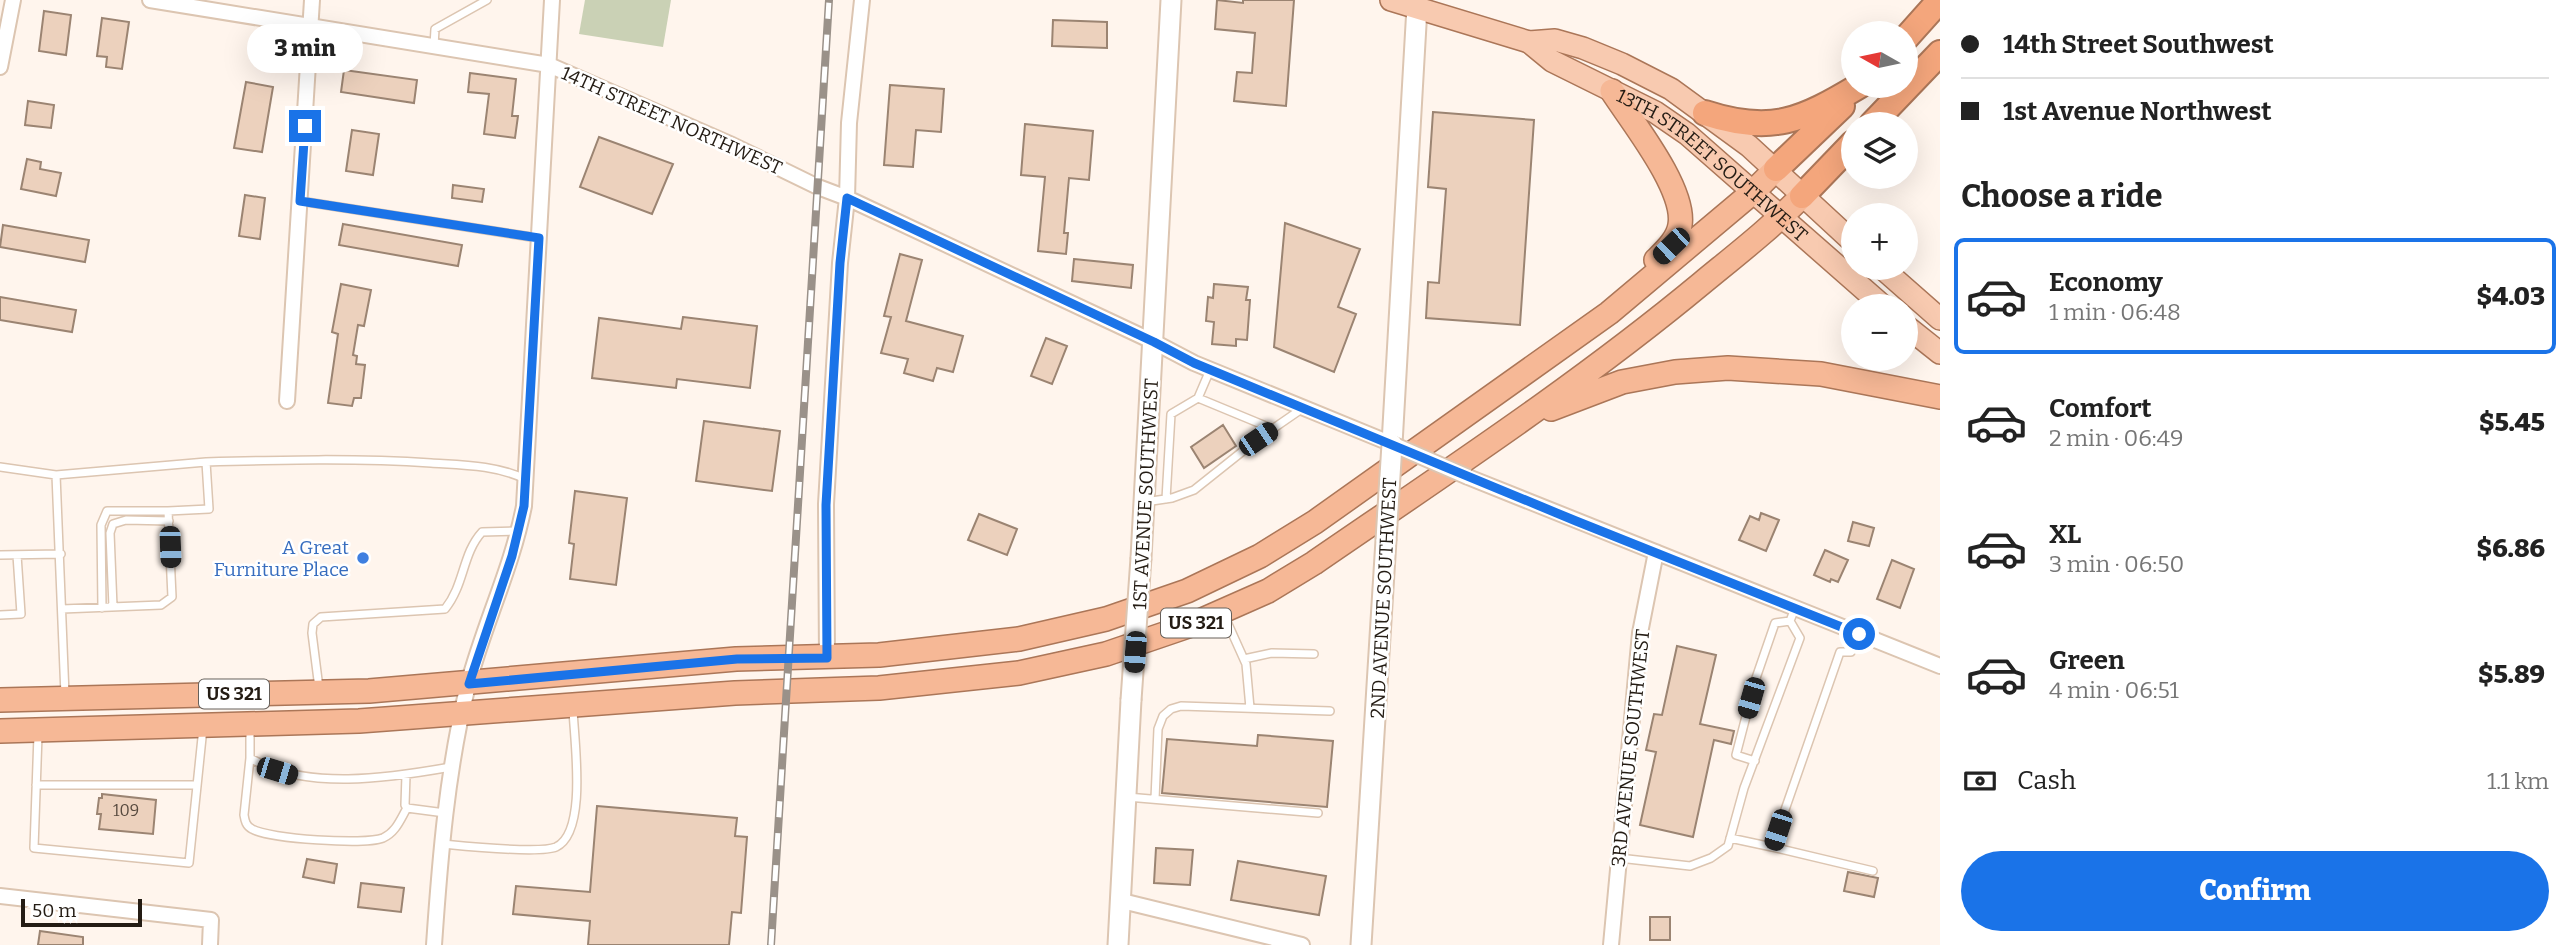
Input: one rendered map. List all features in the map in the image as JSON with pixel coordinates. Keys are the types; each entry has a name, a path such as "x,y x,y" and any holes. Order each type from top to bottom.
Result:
{"highway":[{"path":"1918,25 1940,0"},
{"path":"1883,112 1940,53"},
{"path":"1609,313 1671,246 1680,226 1680,205 1672,184 1612,91"},
{"path":"1705,113 1741,124 1779,123 1820,109 1841,97"},
{"name":"US 321","path":"0,700 369,691 737,659 892,654 1018,639 1106,618 1187,592 1260,556 1315,522 1609,313 1753,191 1849,98"},
{"name":"US 321","path":"0,731 359,721 735,693 879,688 1019,673 1106,654 1191,625 1268,591 1314,564 1651,325 1781,218 1841,155"},
{"path":"1519,421 1622,382 1675,372 1728,368 1821,374 1940,397"}],"main road":[{"name":"1ST AVENUE SOUTHWEST","path":"1118,945 1131,700 1142,558 1171,0"},
{"name":"13TH STREET SOUTHWEST","path":"1391,0 1417,4 1529,42 1552,61 1655,112 1687,134 1869,294"},
{"name":"2ND AVENUE SOUTHWEST","path":"1361,945 1417,4"},
{"name":"13TH STREET SOUTHWEST","path":"1529,42 1555,40 1583,48 1671,89 1776,169 1841,231"},
{"path":"1896,280 1940,319"},
{"path":"1918,336 1940,353"}],"street":[{"path":"0,67 13,0"},
{"name":"14TH STREET NORTHWEST","path":"150,0 549,65 732,145 1210,369 1656,552 1793,615 1859,634 1940,666"},
{"path":"287,401 312,0"},
{"path":"434,945 451,767 469,684 519,531 527,480 552,0"},
{"path":"827,658 826,505 840,263 847,198 849,123 862,0"},
{"name":"3RD AVENUE SOUTHWEST","path":"1611,945 1640,633 1656,552"},
{"path":"0,896 211,920 210,945"},
{"path":"1122,901 1302,945"}],"lane":[{"path":"434,46 435,29 487,0"},
{"path":"300,201 539,238"},
{"path":"1149,413 1171,414 1198,398 1210,369"},
{"path":"1198,398 1273,429"},
{"path":"1144,502 1166,499 1194,490 1304,408"},
{"path":"1166,499 1171,414"},
{"path":"0,467 56,475 206,462 382,459 470,465 513,473 527,480"},
{"path":"102,608 101,525 107,512 209,509 206,462"},
{"path":"56,475 65,699"},
{"path":"62,609 160,605 172,597 168,511"},
{"path":"113,607 110,533 113,524 126,520 169,522"},
{"path":"320,692 312,633 313,624 321,617 445,609 461,582 474,541 482,532 519,531"},
{"path":"0,555 61,554"},
{"path":"0,615 21,614 17,555"},
{"path":"1222,611 1249,676 1250,708"},
{"path":"1619,858 1690,866 1711,858 1728,846 1744,789 1755,761 1800,638 1793,615 1775,623 1745,717 1736,755 1755,761"},
{"path":"1772,847 1840,652 1851,652 1859,634"},
{"path":"1244,659 1272,653 1314,654"},
{"path":"443,844 534,849 554,848 566,840 572,828 576,798 573,705"},
{"path":"1155,799 1158,729 1163,716 1171,709 1181,706 1330,711"},
{"path":"250,724 250,758 244,815 250,828 283,836 353,842 375,840 394,831 407,808 406,775"},
{"path":"38,730 34,848 189,863 203,726"},
{"path":"250,758 261,765 292,776 364,779 451,767"},
{"path":"36,785 197,785"},
{"path":"1126,796 1318,813"},
{"path":"407,808 446,813"},
{"path":"1730,838 1873,871"}],"green space":[{"path":"585,0 671,0 663,47 579,34"}],"building":[{"path":"1217,0 1243,3 1243,0 1294,0 1286,106 1234,101 1237,72 1252,73 1255,33 1215,29"},
{"path":"44,11 71,15 66,55 39,51"},
{"path":"102,18 129,22 122,69 106,67 107,57 97,56"},
{"path":"1053,20 1107,22 1107,48 1052,46"},
{"path":"344,70 417,80 414,103 341,92"},
{"path":"470,73 516,79 512,116 518,116 515,138 484,134 489,94 468,92"},
{"path":"246,82 273,87 262,152 234,148"},
{"path":"890,85 944,89 941,132 916,130 913,167 884,165"},
{"path":"28,101 54,105 51,128 25,125"},
{"path":"1433,112 1534,120 1520,325 1426,318 1428,282 1439,283 1446,189 1428,187"},
{"path":"1025,124 1093,131 1089,180 1069,178 1064,233 1068,233 1066,254 1038,251 1045,177 1021,175"},
{"path":"352,130 379,134 373,175 346,171"},
{"path":"599,137 673,164 652,214 580,187"},
{"path":"27,159 41,162 40,169 61,173 56,196 21,189"},
{"path":"453,185 484,189 482,202 452,198"},
{"path":"245,195 265,198 260,239 239,236"},
{"path":"1285,223 1360,249 1338,307 1356,314 1334,372 1274,347"},
{"path":"343,224 462,245 458,266 339,245"},
{"path":"3,225 89,240 85,262 0,247"},
{"path":"900,254 922,260 906,321 963,336 953,372 937,368 933,381 904,373 908,359 881,353 891,317 884,316"},
{"path":"1074,259 1133,265 1131,288 1072,281"},
{"path":"341,284 371,290 364,326 358,325 353,355 357,356 356,364 365,365 361,398 354,398 352,406 328,403 338,334 332,332"},
{"path":"1214,284 1248,287 1246,300 1250,300 1247,340 1236,339 1236,346 1212,344 1214,322 1206,321 1208,297 1213,298"},
{"path":"0,297 76,310 72,332 0,320"},
{"path":"683,317 757,326 750,388 677,379 676,388 592,378 599,318 681,329"},
{"path":"1046,338 1067,346 1052,384 1031,376"},
{"path":"704,421 780,431 772,491 696,481"},
{"path":"1223,425 1236,446 1204,468 1191,447"},
{"path":"575,491 627,498 616,585 570,579 574,544 569,543"},
{"path":"1761,513 1779,520 1766,551 1739,540 1750,516 1759,520"},
{"path":"979,514 1017,529 1007,555 968,540"},
{"path":"1853,522 1874,528 1869,546 1848,541"},
{"path":"1825,550 1848,560 1838,582 1831,579 1830,582 1814,575"},
{"path":"1892,560 1914,569 1900,608 1877,599"},
{"path":"1677,646 1716,655 1700,724 1734,731 1731,744 1714,740 1693,837 1640,825 1656,752 1646,750 1654,714 1662,715"},
{"path":"1258,735 1333,741 1327,807 1162,793 1167,739 1257,746"},
{"path":"102,794 156,800 153,834 99,829 101,814 97,814"},
{"path":"597,806 737,818 735,836 747,837 741,913 732,912 729,945 588,945 590,921 513,914 516,886 590,892"},
{"path":"1156,848 1193,850 1190,885 1154,883"},
{"path":"307,859 337,864 334,883 303,877"},
{"path":"1238,861 1326,876 1319,915 1231,900"},
{"path":"1848,872 1878,878 1874,897 1844,891"},
{"path":"361,883 404,888 401,912 358,907"},
{"path":"1650,917 1670,917 1670,940 1650,940"},
{"path":"40,931 83,937 83,945 38,945"}],"railway":[{"path":"771,945 829,0"}],"place":[{"name":"A Great Furniture Place","path":"363,558"}],"route":[{"path":"305,126 300,201 539,238 524,506 512,556 469,684 737,659 827,658 826,505 840,263 847,198 1194,363 1490,486 1859,634"}]}
